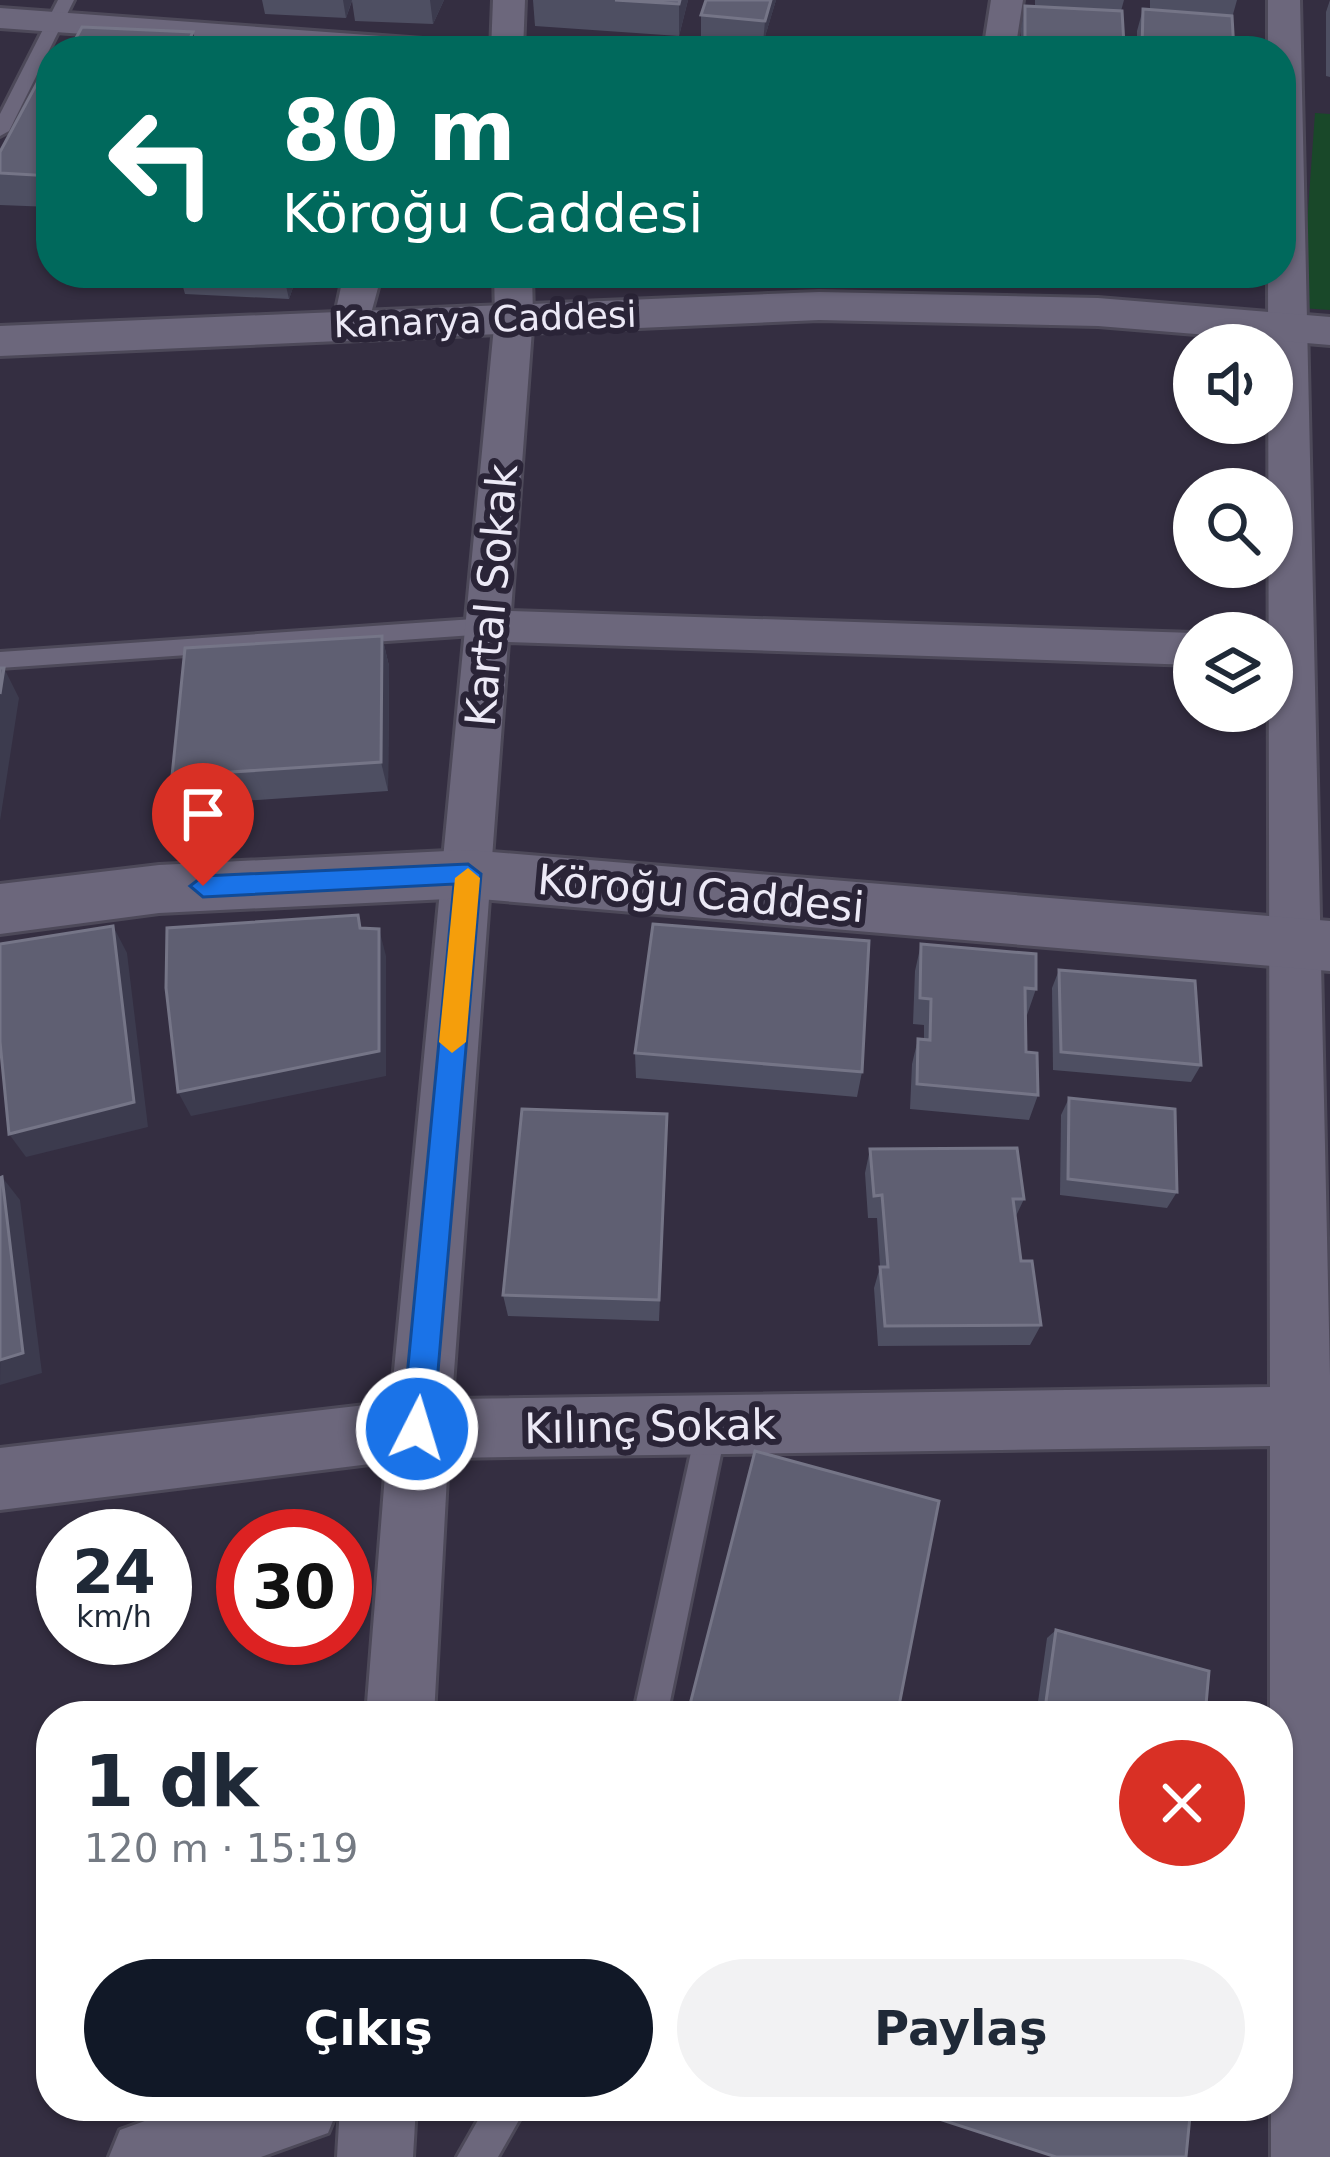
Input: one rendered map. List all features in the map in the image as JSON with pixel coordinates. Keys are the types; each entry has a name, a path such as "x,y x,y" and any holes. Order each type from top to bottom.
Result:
{"street":[{"path":"508,36 509,0"},
{"path":"1001,36 1007,0"},
{"path":"1284,0 1289,36"},
{"path":"0,18 60,11 287,36"},
{"path":"1293,628 1311,584 1310,330 1298,106"},
{"path":"352,324 360,288"},
{"name":"Kanarya Caddesi","path":"0,341 352,324 513,295 950,306 1310,330"},
{"name":"Kartal Sokak","path":"401,1701 417,1429 468,874 513,295"},
{"path":"488,626 1173,648"},
{"path":"1291,732 1314,944 1303,1416 1309,2157"},
{"name":"Köroğu Caddesi","path":"0,909 159,889 468,874 1314,944"},
{"name":"Kılınç Sokak","path":"0,1480 42,1471 417,1429 1303,1416"},
{"path":"147,2157 256,2121"},
{"path":"375,2157 376,2121"}],"lane":[{"path":"0,131 36,59"},
{"path":"0,660 488,626"},
{"path":"653,1701 712,1425"},
{"path":"476,2157 499,2121"}],"green space":[{"path":"1315,113 1330,114 1330,310 1301,308"}],"building":[{"path":"615,0 680,0 679,4"},
{"path":"706,0 771,0 765,21 701,15"},
{"path":"1025,6 1122,11 1123,36 1025,36"},
{"path":"1143,9 1232,16 1233,36 1142,36"},
{"path":"82,27 193,32 191,36 77,36"},
{"path":"36,85 36,175 0,173 0,152"},
{"path":"382,636 381,762 172,776 185,648"},
{"path":"358,915 360,928 379,929 379,1051 178,1092 166,988 167,928"},
{"path":"653,924 869,941 862,1072 635,1053"},
{"path":"113,926 134,1102 9,1134 0,1042 0,944"},
{"path":"921,944 1036,954 1036,989 1025,988 1026,1052 1037,1053 1038,1095 917,1084 918,1039 930,1040 931,999 920,998"},
{"path":"1059,970 1195,981 1201,1065 1061,1052"},
{"path":"1069,1098 1175,1109 1177,1192 1068,1179"},
{"path":"522,1109 667,1114 659,1300 503,1295"},
{"path":"1017,1148 1024,1199 1013,1199 1021,1261 1032,1261 1041,1325 885,1326 880,1267 888,1267 882,1195 874,1196 870,1149"},
{"path":"0,1178 23,1353 0,1360"},
{"path":"755,1451 939,1501 900,1701 691,1701"},
{"path":"1056,1630 1209,1671 1206,1701 1046,1701"},
{"path":"945,2121 1190,2121 1186,2157 1056,2157"}],"slow traffic":[{"path":"452,1042 468,878"}],"route":[{"path":"203,886 468,874 417,1429"}]}
